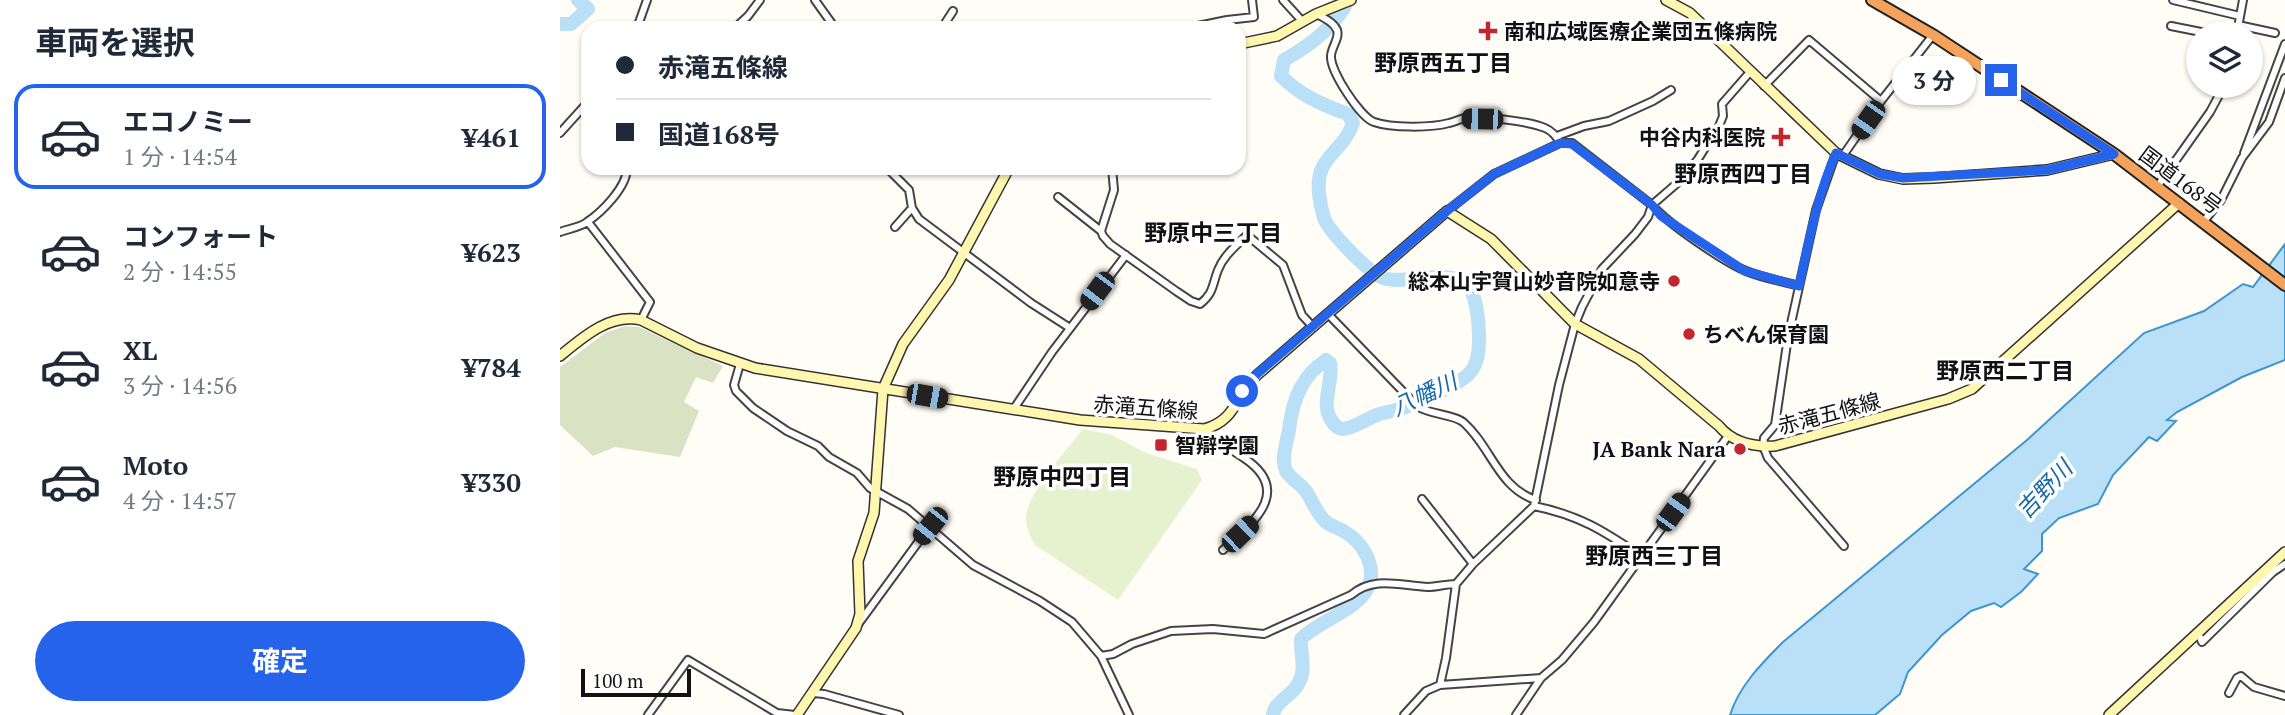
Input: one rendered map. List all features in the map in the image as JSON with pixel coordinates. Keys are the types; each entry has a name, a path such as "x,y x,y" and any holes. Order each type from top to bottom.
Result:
{"highway":[{"name":"国道168号","path":"1872,0 1933,35 2114,154 2285,285"}],"main road":[{"path":"1246,43 1277,36 1316,14 1327,14 1351,0"},
{"path":"1665,0 1690,13 1839,155 1880,174 1903,178 2047,170 2114,154"},
{"path":"796,715 856,628 860,614 858,561 874,513 883,389 891,366 903,344 950,280 962,252 1005,175"},
{"name":"赤滝五條線","path":"641,320 697,348 740,364 1080,420 1204,429 1223,422 1249,382 1447,211 1491,239 1575,324 1645,363 1728,436 1763,446 1788,443 1948,399 1972,389 2179,203"},
{"path":"560,356 610,321 621,318 641,320"},
{"path":"2109,715 2285,552"}],"street":[{"path":"640,21 647,0"},
{"path":"743,21 760,0"},
{"path":"815,0 830,21"},
{"path":"1222,21 1254,17 1252,0"},
{"path":"1283,0 1303,22"},
{"path":"2172,0 2240,16"},
{"path":"2239,21 2243,0"},
{"path":"946,21 953,10"},
{"path":"1327,14 1338,34 1331,55 1332,64 1356,107 1371,121 1391,126 1448,124 1464,118 1500,119 1545,128 1559,139 1572,144 1652,205 1661,216 1745,271 1799,286"},
{"path":"2171,26 2186,29"},
{"path":"2263,30 2275,33"},
{"path":"1844,545 1768,458 1763,446 1764,438 1775,425 1788,337 1826,176 1839,155 1933,35"},
{"path":"1764,86 1809,40 1881,101"},
{"path":"2206,223 2242,158 2285,44"},
{"path":"1440,685 1456,584 1535,503 1559,385 1575,324 1602,269 1648,217 1652,205 1682,179 1698,159 1719,126 1723,116 1722,104 1750,72"},
{"path":"2242,158 2269,122 2285,78"},
{"path":"1447,211 1494,174 1584,126 1609,121 1671,90"},
{"path":"2157,187 2218,98"},
{"path":"560,133 581,110"},
{"path":"560,232 588,222 620,188 627,175"},
{"path":"894,175 909,190 912,208 919,219 1031,303 1070,328"},
{"path":"1101,231 1114,190 1113,175"},
{"path":"1058,197 1101,231 1110,244 1176,291 1200,304 1210,296 1219,268 1228,253 1247,235 1283,265 1302,315 1313,327"},
{"path":"895,228 912,208"},
{"path":"588,222 650,302 641,320"},
{"path":"1013,410 1070,328 1126,255"},
{"path":"1328,314 1417,406 1427,413 1461,420 1488,451 1501,476 1535,503 1580,519 1642,556"},
{"path":"740,364 734,385 736,391 753,408 786,431 818,446 829,457 857,472 870,488 908,509 973,565 1040,600 1072,622 1101,656 1129,715"},
{"path":"1204,429 1218,444 1247,460 1261,475 1266,487 1266,505 1258,517 1223,550"},
{"path":"1516,715 1541,678 1562,660 1594,622 1728,436"},
{"path":"1422,499 1473,564"},
{"path":"856,628 930,526"},
{"path":"2198,633 2202,642 2273,572 2285,564"},
{"path":"1101,656 1113,654 1132,644 1171,631 1213,628 1264,634 1351,595 1361,586 1388,582 1432,587 1456,584"},
{"path":"649,715 688,660 777,713 796,715"},
{"path":"2229,693 2237,678 2241,676 2254,687 2285,696"},
{"path":"1404,715 1426,691 1440,685 1541,678"},
{"path":"813,693 899,715"}],"green space":[{"path":"625,326 639,327 723,366 713,383 696,377 684,402 699,411 680,457 615,447 593,456 560,425 560,367 605,333"},
{"path":"1083,429 1112,435 1146,453 1197,469 1202,480 1118,600 1035,545 1027,526 1028,509 1033,497 1048,472"}],"water":[{"name":"吉野川","path":"2285,244 2285,360 2242,377 2167,420 2176,421 2157,441 2149,437 2113,475 2098,504 2059,518 2042,534 2042,551 2024,569 2038,574 2021,592 2001,607 1994,603 1971,611 1942,635 1908,672 1900,694 1875,715 1730,715 1745,685 1783,642 2027,440 2144,333 2204,311 2243,284 2253,287"}],"waterway":[{"path":"560,24 571,24 588,9 578,0"},
{"name":"八幡川","path":"1273,715 1277,706 1301,679 1301,639 1359,600 1366,592 1371,575 1369,560 1361,547 1351,536 1323,519 1305,490 1286,471 1285,447 1294,404 1301,387 1318,366 1326,360 1330,363 1327,410 1335,425 1340,429 1347,429 1377,415 1404,408 1460,381 1472,370 1479,346 1476,305 1469,287 1460,280 1448,277 1406,280 1383,278 1350,251 1324,218 1319,188 1321,171 1346,138 1353,123 1348,114 1312,99 1281,76 1284,60 1321,34 1348,0"}],"place":[{"name":"南和広域医療企業団五條病院","path":"1488,31"},
{"name":"中谷内科医院","path":"1781,137"},
{"name":"総本山宇賀山妙音院如意寺","path":"1674,281"},
{"name":"ちべん保育園","path":"1689,334"},
{"name":"智辯学園","path":"1161,445"},
{"name":"JA Bank Nara","path":"1740,449"}],"district":[{"name":"野原西五丁目","path":"1443,62"},
{"name":"野原西四丁目","path":"1743,173"},
{"name":"野原中三丁目","path":"1213,232"},
{"name":"野原西二丁目","path":"2005,370"},
{"name":"野原中四丁目","path":"1062,476"},
{"name":"野原西三丁目","path":"1654,555"}],"route":[{"path":"1242,391 1257,374 1494,174 1560,143 1572,144 1652,205 1661,216 1717,255 1745,271 1799,286 1816,210 1836,153 1880,174 1903,178 2047,170 2114,154 2001,80"}]}
